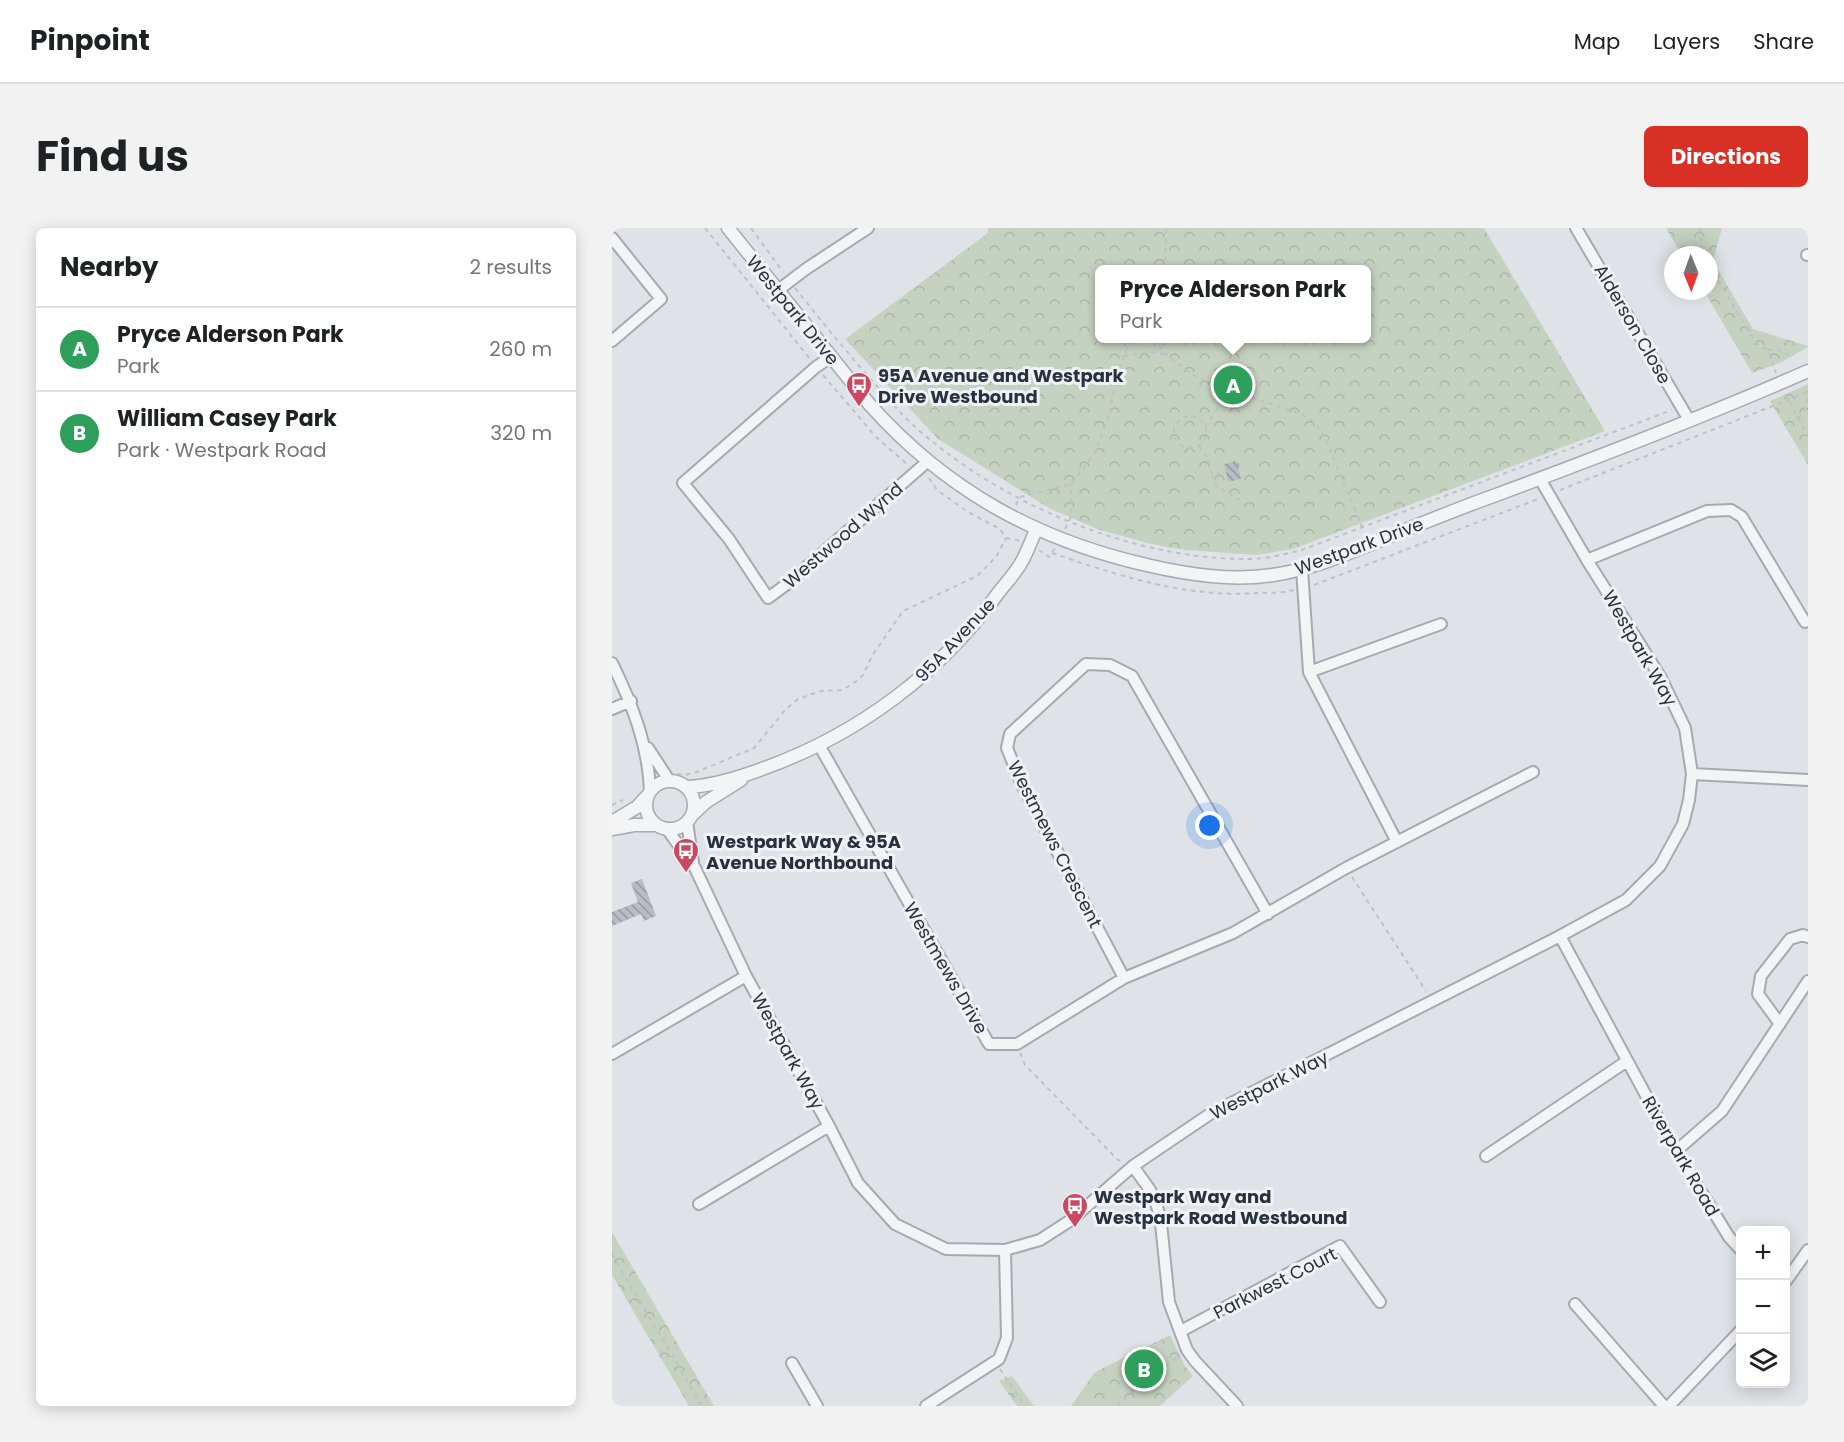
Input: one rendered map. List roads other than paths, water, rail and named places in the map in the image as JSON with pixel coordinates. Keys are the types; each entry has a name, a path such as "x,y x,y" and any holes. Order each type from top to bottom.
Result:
{"street":[{"name":"Westpark Drive","path":"728,228 892,430 927,462 983,501 1036,530 1109,557 1180,573 1220,578 1273,575 1324,562 1540,479 1808,371"},
{"path":"777,291 868,228"},
{"name":"Alderson Close","path":"1576,228 1689,420"},
{"path":"612,238 661,298 612,341"},
{"name":"Westwood Wynd","path":"831,357 816,367 683,483 729,538 768,598 927,462"},
{"name":"Westpark Way","path":"662,827 695,868 746,976 858,1183 895,1224 946,1250 1005,1250 1040,1240 1063,1225 1133,1166 1210,1114 1560,936 1626,900 1660,866 1683,824 1689,800 1692,774 1684,728 1661,678 1587,560 1540,479"},
{"path":"1587,560 1707,512 1731,510 1742,517 1805,622"},
{"name":"95A Avenue","path":"687,787 700,787 752,773 799,755 859,723 907,690 939,663 981,616 1021,563 1036,530"},
{"path":"1302,569 1309,672 1397,842"},
{"path":"1309,672 1441,624"},
{"path":"612,663 631,701 647,756 646,809 648,817 662,827"},
{"name":"Westmews Crescent","path":"1124,978 1021,783 1008,748 1010,734 1086,664 1110,665 1132,676 1268,914"},
{"path":"612,709 631,701"},
{"path":"612,829 634,825 675,829 688,820 694,806 693,798 687,787 672,777 642,737"},
{"name":"Westmews Drive","path":"819,745 989,1044 1017,1044 1124,978"},
{"path":"1124,978 1233,933 1346,868 1533,772"},
{"name":"95A Avenue","path":"688,820 706,802 752,773"},
{"path":"1692,774 1808,780"},
{"path":"612,822 636,807 660,782 672,777"},
{"name":"Westpark Way","path":"688,820 695,868"},
{"path":"1780,1024 1758,994 1761,976 1790,939 1803,935 1808,937"},
{"name":"Riverpark Road","path":"1560,936 1676,1151 1736,1245"},
{"name":"Westpark Way","path":"612,1054 746,976"},
{"path":"1676,1151 1722,1111 1808,981"},
{"path":"1486,1156 1627,1060"},
{"name":"Westpark Way","path":"699,1204 829,1126"},
{"path":"1133,1166 1150,1190 1157,1206 1161,1223 1169,1302 1187,1350 1237,1406"},
{"name":"Parkwest Court","path":"1181,1331 1340,1246 1380,1302"},
{"path":"926,1406 999,1359 1007,1338 1005,1250"},
{"path":"1786,1280 1808,1250"},
{"path":"1575,1304 1664,1406"},
{"path":"1669,1406 1737,1334"},
{"path":"792,1363 817,1406"}],"place":[{"name":"Pryce Alderson Park","path":"1233,385"},
{"name":"95A Avenue and Westpark Drive Westbound","path":"859,408"},
{"name":"Westpark Way & 95A Avenue Northbound","path":"686,874"},
{"name":"Westpark Way and Westpark Road Westbound","path":"1075,1229"},
{"name":"William Casey Park","path":"1144,1369"}]}
